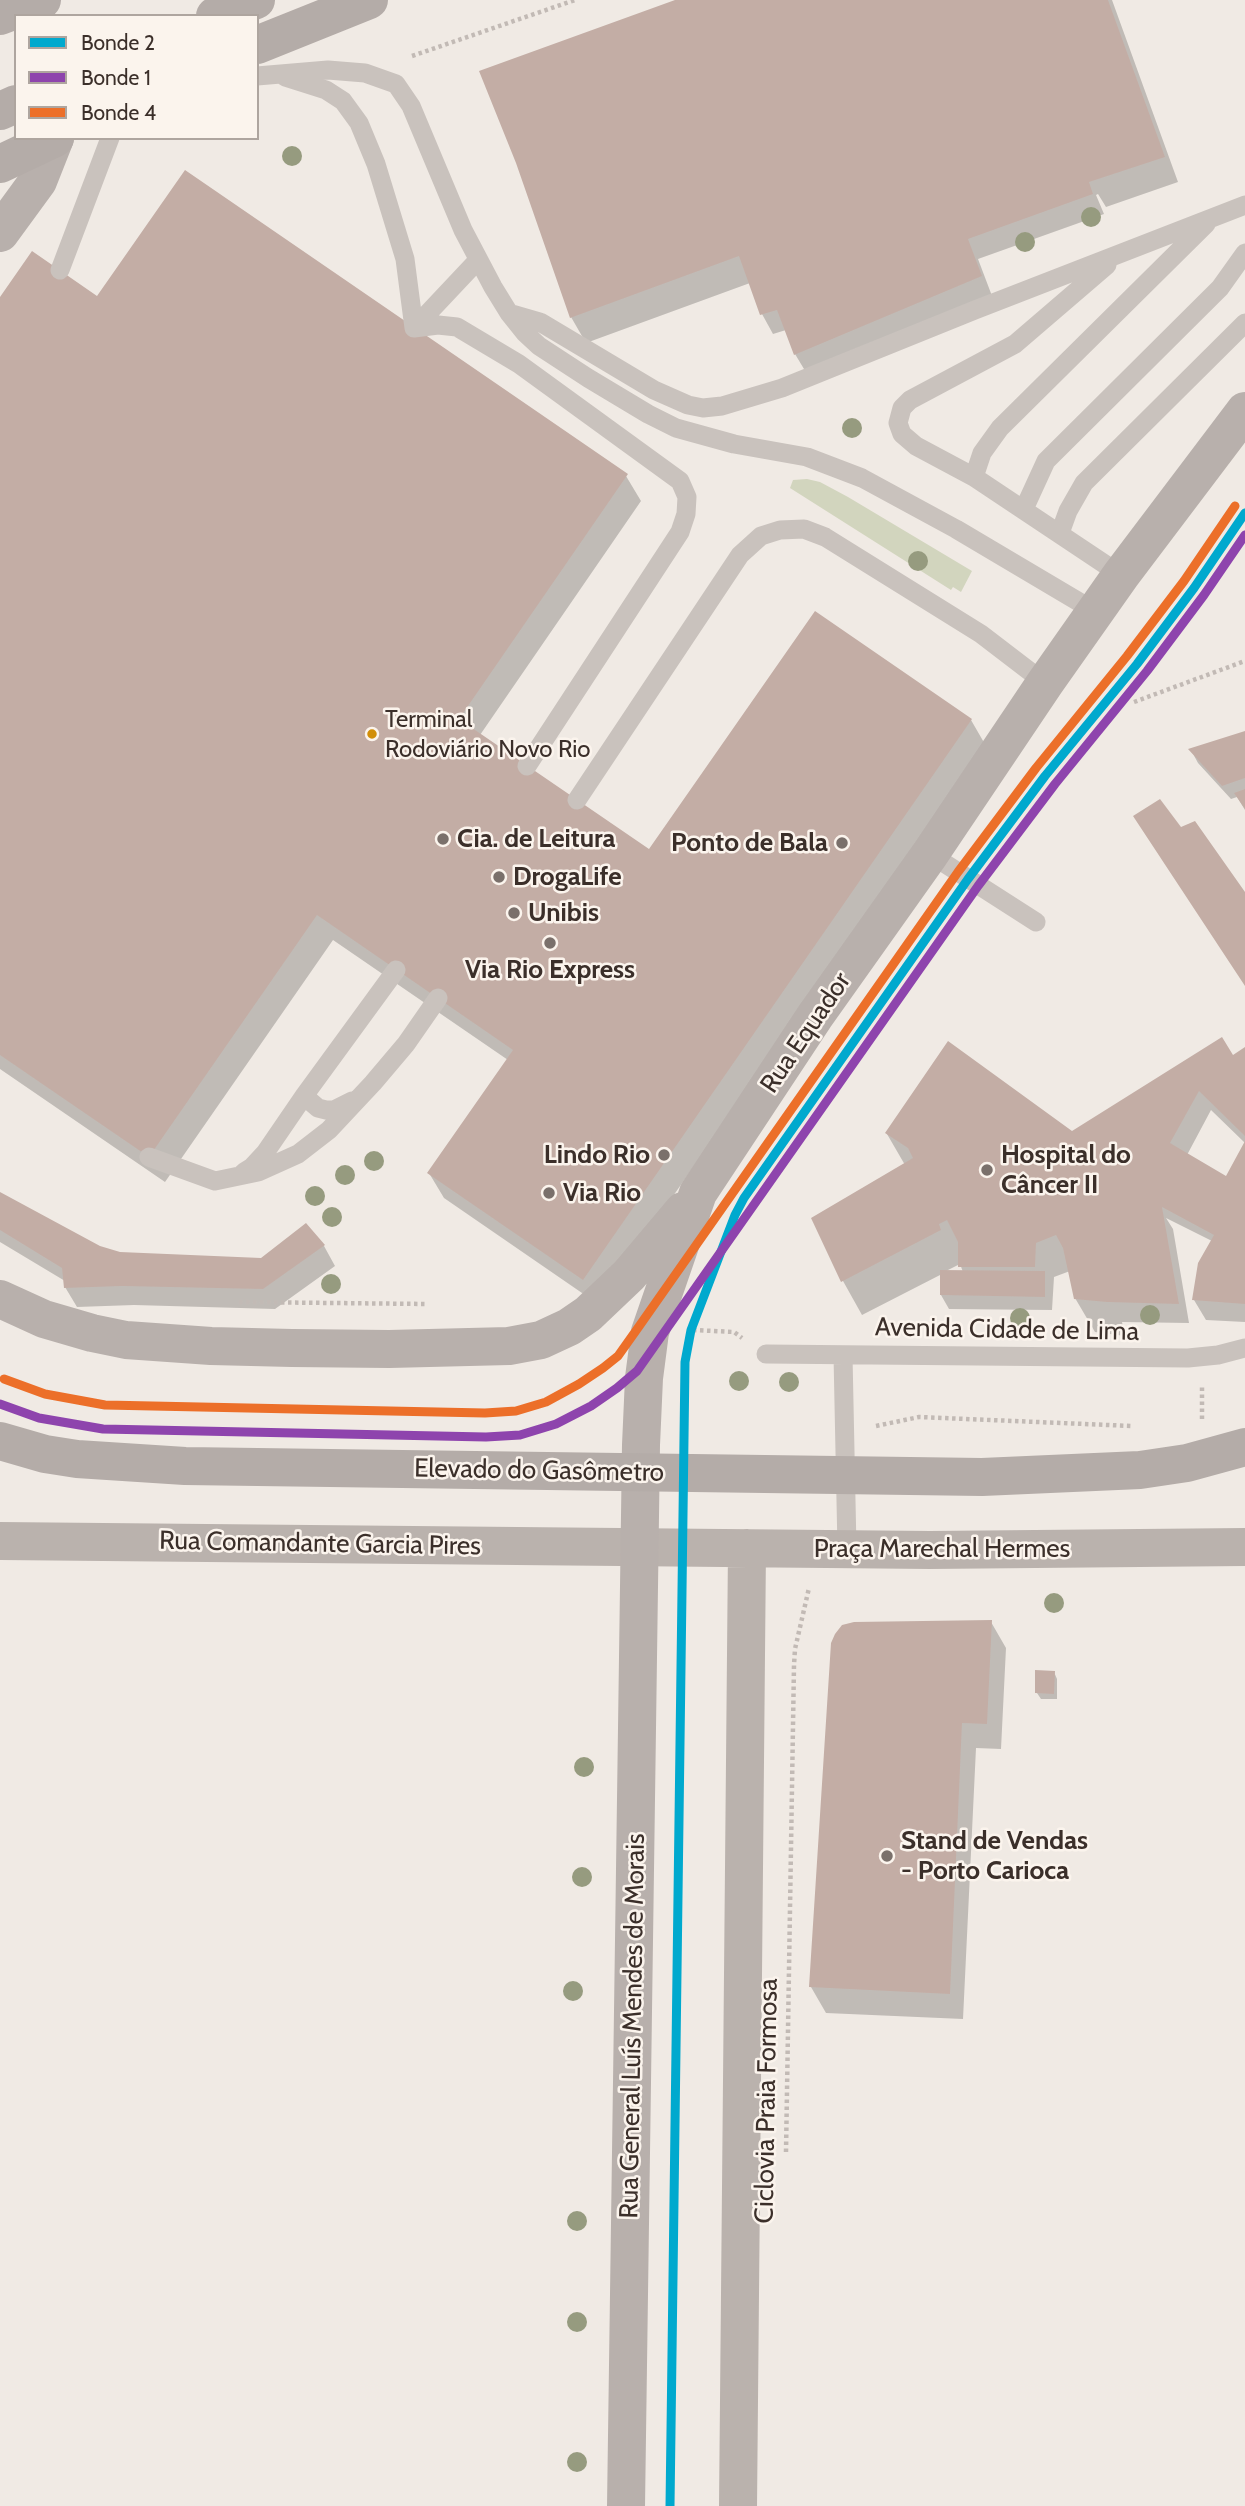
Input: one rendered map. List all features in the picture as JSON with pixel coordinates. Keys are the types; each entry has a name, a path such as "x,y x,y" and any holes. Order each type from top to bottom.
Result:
{"highway":[{"path":"0,16 42,0"},
{"path":"220,14 256,0"},
{"path":"268,60 369,0"},
{"path":"0,164 51,140"},
{"name":"Elevado do Gasômetro","path":"0,1441 45,1454 77,1459 185,1466 982,1477 1140,1470 1187,1463 1245,1447"}],"main road":[{"path":"259,35 356,0"},
{"path":"0,233 38,181 54,140"},
{"name":"Rua Equador","path":"640,1547 643,1398 650,1332 698,1193 815,1016 930,854 1045,683 1121,575 1245,411"},
{"path":"0,1299 44,1318 126,1340 292,1348 493,1347 541,1340 569,1327 588,1314 629,1275 698,1193"},
{"name":"Rua Comandante Garcia Pires","path":"0,1541 640,1547"},
{"name":"Praça Marechal Hermes","path":"640,1547 1245,1547"},
{"name":"Rua General Luís Mendes de Morais","path":"626,2506 640,1547"},
{"path":"738,2506 747,1548"}],"lane":[{"path":"268,60 365,73 396,84 411,106 478,260 509,313 539,346 648,414 676,428 807,457 862,478 956,529 1096,612"},
{"path":"268,60 343,100 359,122 376,163 405,259 414,328"},
{"path":"60,270 109,140"},
{"path":"509,313 540,322 654,390 688,405 703,408 722,406 782,388 1245,205"},
{"path":"974,477 982,453 1000,428 1214,216"},
{"path":"1121,575 974,477 907,440 898,427 898,418 902,408 910,400 1015,344 1122,253"},
{"path":"1024,509 1046,460 1220,288 1245,253"},
{"path":"414,328 478,260"},
{"path":"1060,533 1072,503 1084,483 1245,323"},
{"path":"414,328 438,325 457,327 519,364 680,481 687,497 686,514 680,532 527,766"},
{"path":"577,800 740,555 761,536 780,530 804,529 825,537 981,634 1045,683"},
{"path":"930,854 1036,922"},
{"path":"235,1177 252,1167 265,1153 303,1096 396,970"},
{"path":"149,1157 215,1181 274,1166 298,1154 329,1130 373,1083 406,1044 438,998"},
{"path":"303,1096 318,1108 334,1110 373,1083"},
{"name":"Avenida Cidade de Lima","path":"766,1354 1203,1357 1245,1348"},
{"path":"843,1355 847,1549"}],"path":[{"path":"365,73 575,0"},
{"path":"1134,702 1245,661"},
{"path":"236,1302 441,1304"},
{"path":"650,1332 734,1332 766,1354"},
{"path":"1202,1430 1203,1357"},
{"path":"844,1432 919,1417 1108,1425"},
{"name":"Ciclovia Praia Formosa","path":"786,2157 795,1649 808,1591 814,1580"}],"green space":[{"path":"793,480 820,482 848,497 972,571 961,592 953,587 951,590 790,488"}],"building":[{"path":"675,0 1108,0 1165,157 1089,182 1093,194 968,239 982,276 794,355 777,310 760,315 739,256 570,318 516,163 479,71"},
{"name":"Terminal Rodoviário Novo Rio","path":"185,170 628,474 459,719 649,849 815,611 972,719 583,1280 427,1173 513,1050 317,915 149,1157 0,1055 0,297 32,251 97,296"},
{"path":"1245,731 1245,778 1222,786 1188,749"},
{"path":"1245,789 1245,809 1234,793"},
{"path":"1160,799 1181,827 1195,821 1245,892 1245,986 1133,816"},
{"path":"1222,1037 1233,1055 1245,1047 1245,1136 1199,1091 1170,1143 1226,1176 1245,1141 1245,1304 1192,1300 1198,1263 1214,1235 1162,1207 1179,1304 1074,1299 1063,1248 1056,1235 1036,1243 1035,1267 958,1267 958,1242 947,1220 939,1224 941,1230 841,1282 811,1218 913,1158 908,1148 885,1133 948,1041 1072,1131"},
{"path":"0,1192 100,1246 120,1252 261,1258 306,1223 325,1245 263,1289 122,1286 64,1288 62,1268 0,1230"},
{"path":"940,1270 1045,1271 1045,1297 940,1295"},
{"name":"Stand de Vendas - Porto Carioca","path":"992,1620 987,1724 962,1723 950,1994 809,1987 831,1643 835,1634 842,1625 854,1622"},
{"path":"1035,1670 1055,1671 1054,1694 1035,1693"}],"tram line":[{"name":"4","path":"4,1379 45,1394 105,1405 485,1413 516,1411 546,1402 603,1368 618,1356 958,872 1036,768 1184,581 1235,506"},
{"name":"2","path":"670,2506 685,1362 691,1330 744,1198 968,879 1045,776 1137,664 1194,588 1245,513"},
{"name":"1","path":"0,1404 39,1418 103,1429 486,1437 520,1435 556,1424 591,1406 617,1388 637,1371 978,886 1055,784 1147,671 1245,535"}],"place":[{"name":"Terminal Rodoviário Novo Rio","path":"372,734"},
{"name":"Cia. de Leitura","path":"443,839"},
{"name":"Ponto de Bala","path":"842,843"},
{"name":"DrogaLife","path":"499,877"},
{"name":"Unibis","path":"514,913"},
{"name":"Via Rio Express","path":"550,943"},
{"name":"Lindo Rio","path":"664,1155"},
{"name":"Hospital do Câncer II","path":"987,1170"},
{"name":"Via Rio","path":"549,1193"},
{"name":"Stand de Vendas - Porto Carioca","path":"887,1856"}]}
